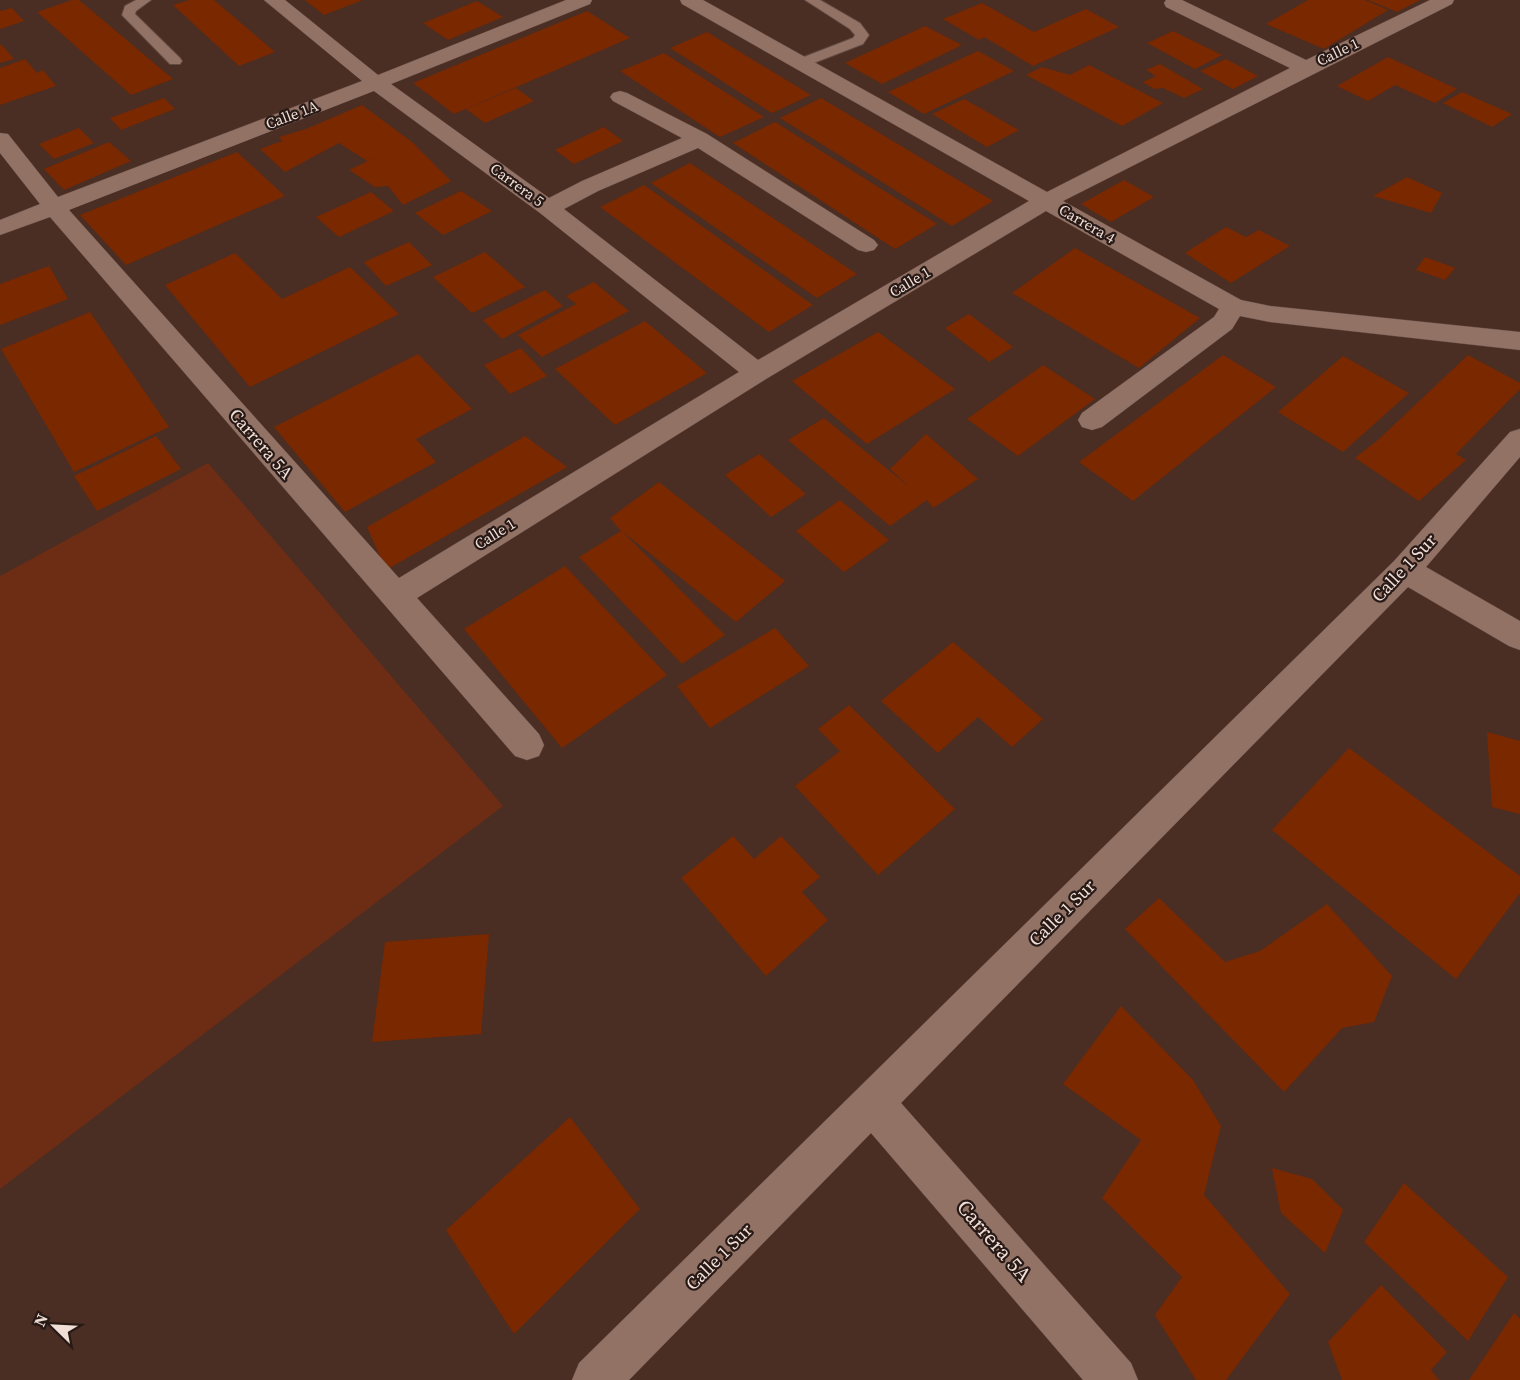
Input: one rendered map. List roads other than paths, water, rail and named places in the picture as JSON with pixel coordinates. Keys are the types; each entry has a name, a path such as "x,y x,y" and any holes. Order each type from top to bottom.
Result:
{"street":[{"name":"Carrera 5","path":"273,0 376,83 548,208 757,373"},
{"name":"Calle 1A","path":"0,228 376,83 583,0"},
{"name":"Carrera 4","path":"689,0 1234,307 1270,314 1520,341"},
{"name":"Calle 1","path":"394,596 757,373 1046,201 1305,68 1445,0"},
{"path":"1173,3 1305,68"},
{"path":"620,97 699,138 866,245"},
{"path":"548,208 590,186 699,138"},
{"name":"Carrera 5A","path":"0,139 54,207 527,746"},
{"path":"1092,420 1223,323 1234,307"},
{"name":"Calle 1 Sur","path":"596,1380 1405,570 1520,439"},
{"path":"1405,570 1520,637"},
{"name":"Carrera 5A","path":"873,1103 1114,1380"}],"lane":[{"path":"145,0 130,9 128,15 176,61"},
{"path":"801,63 858,41 862,35 855,26 811,0"}]}
